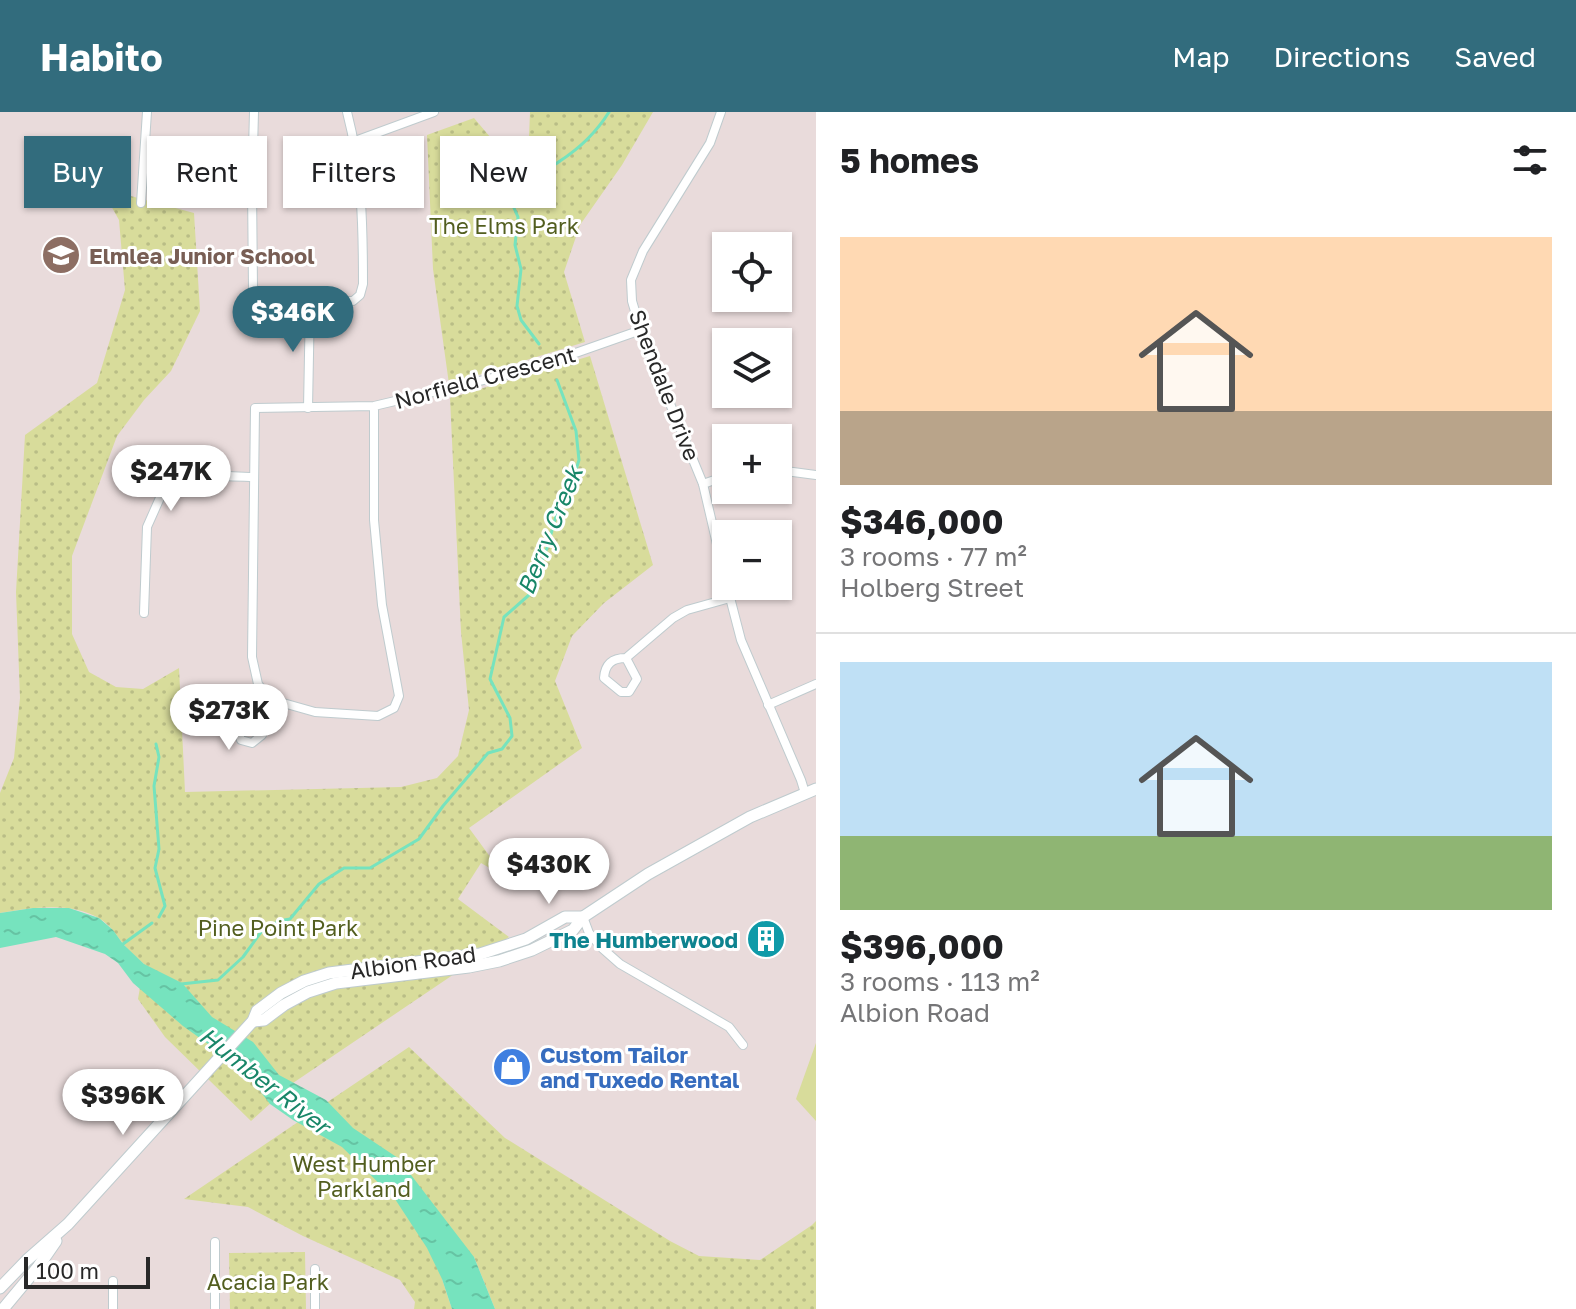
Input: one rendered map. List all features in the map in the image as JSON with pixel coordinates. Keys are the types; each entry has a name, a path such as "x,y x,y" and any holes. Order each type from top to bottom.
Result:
{"main road":[{"name":"Albion Road","path":"0,1288 68,1224 253,1021 264,1020 284,1005 336,983 469,967 532,950 573,930 583,917 660,867 750,817 810,791"},
{"name":"Albion Road","path":"3,1309 68,1224"}],"street":[{"path":"141,203 147,112"},
{"path":"254,112 252,213 255,301 353,301 360,295 363,284 362,208"},
{"path":"347,112 354,136"},
{"path":"369,136 434,112"},
{"name":"Shendale Drive","path":"712,523 703,484 641,330 632,301 631,280 643,251 710,143 721,112"},
{"path":"308,408 310,301"},
{"name":"Norfield Crescent","path":"374,406 374,520 382,605 399,696 394,708 378,716 315,712 269,699 258,684 252,657 255,408 374,406 530,369 641,330"},
{"path":"144,613 147,527 175,464 209,476 254,477"},
{"path":"792,472 816,475"},
{"path":"703,484 712,481"},
{"path":"626,658 637,679 629,692 621,692 604,678 604,669 609,663 626,658 687,610 723,600"},
{"name":"Shendale Drive","path":"731,600 741,640 768,705 801,780 810,791"},
{"path":"768,705 816,684"},
{"path":"260,710 269,699"},
{"path":"583,917 589,933 620,964 729,1027 743,1045"},
{"path":"215,1242 215,1309"},
{"path":"315,1269 315,1309"},
{"path":"113,1281 113,1309"}],"green space":[{"name":"The Elms Park","path":"530,112 653,112 622,165 580,225 564,272 585,342 449,384 433,269 427,135 474,118 489,136 440,136 440,208 556,208 556,136 529,136"},
{"name":"Pine Point Park","path":"131,196 147,200 147,208 175,208 194,213 200,311 171,371 117,436 72,556 72,634 89,672 116,687 143,689 179,668 185,792 401,787 437,778 458,756 469,710 461,632 450,398 590,356 653,565 604,603 572,636 555,681 582,748 469,828 505,877 481,863 458,899 509,937 293,1083 251,1121 165,1037 138,999 144,964 106,923 88,913 64,908 0,913 0,793 14,758 20,698 16,592 25,435 97,383 125,290 119,220 112,208 131,208"},
{"path":"816,1043 816,1121 796,1099"},
{"name":"West Humber Parkland","path":"409,1047 505,1138 699,1256 760,1260 816,1221 816,1309 495,1309 474,1257 442,1279 452,1309 414,1309 415,1302 400,1280 248,1207 184,1199"},
{"name":"Acacia Park","path":"305,1252 306,1309 230,1309 229,1253"}],"water":[{"name":"Humber River","path":"33,908 69,908 99,918 144,964 182,983 212,1017 253,1042 279,1075 326,1100 353,1128 398,1158 474,1257 495,1309 452,1309 427,1248 395,1199 342,1147 270,1104 243,1069 183,1026 133,983 118,963 105,954 56,937 0,948 0,913"}],"waterway":[{"name":"Berry Creek","path":"539,344 521,320 517,306 521,269 515,245 518,217 510,199 525,182 581,145 609,112"},
{"name":"Berry Creek","path":"181,984 218,980 243,957 261,932 279,921 290,919 319,884 344,868 370,868 419,839 488,753 502,749 512,736 510,718 490,679 504,617 529,595 562,495 573,479 579,460 576,431 557,380"},
{"path":"156,744 159,757 154,786 159,849 155,868 165,906 159,917"},
{"path":"123,944 152,923"}],"place":[{"name":"Elmlea Junior School","path":"61,255"},
{"name":"The Humberwood","path":"766,939"},
{"name":"Custom Tailor and Tuxedo Rental","path":"512,1067"}]}
